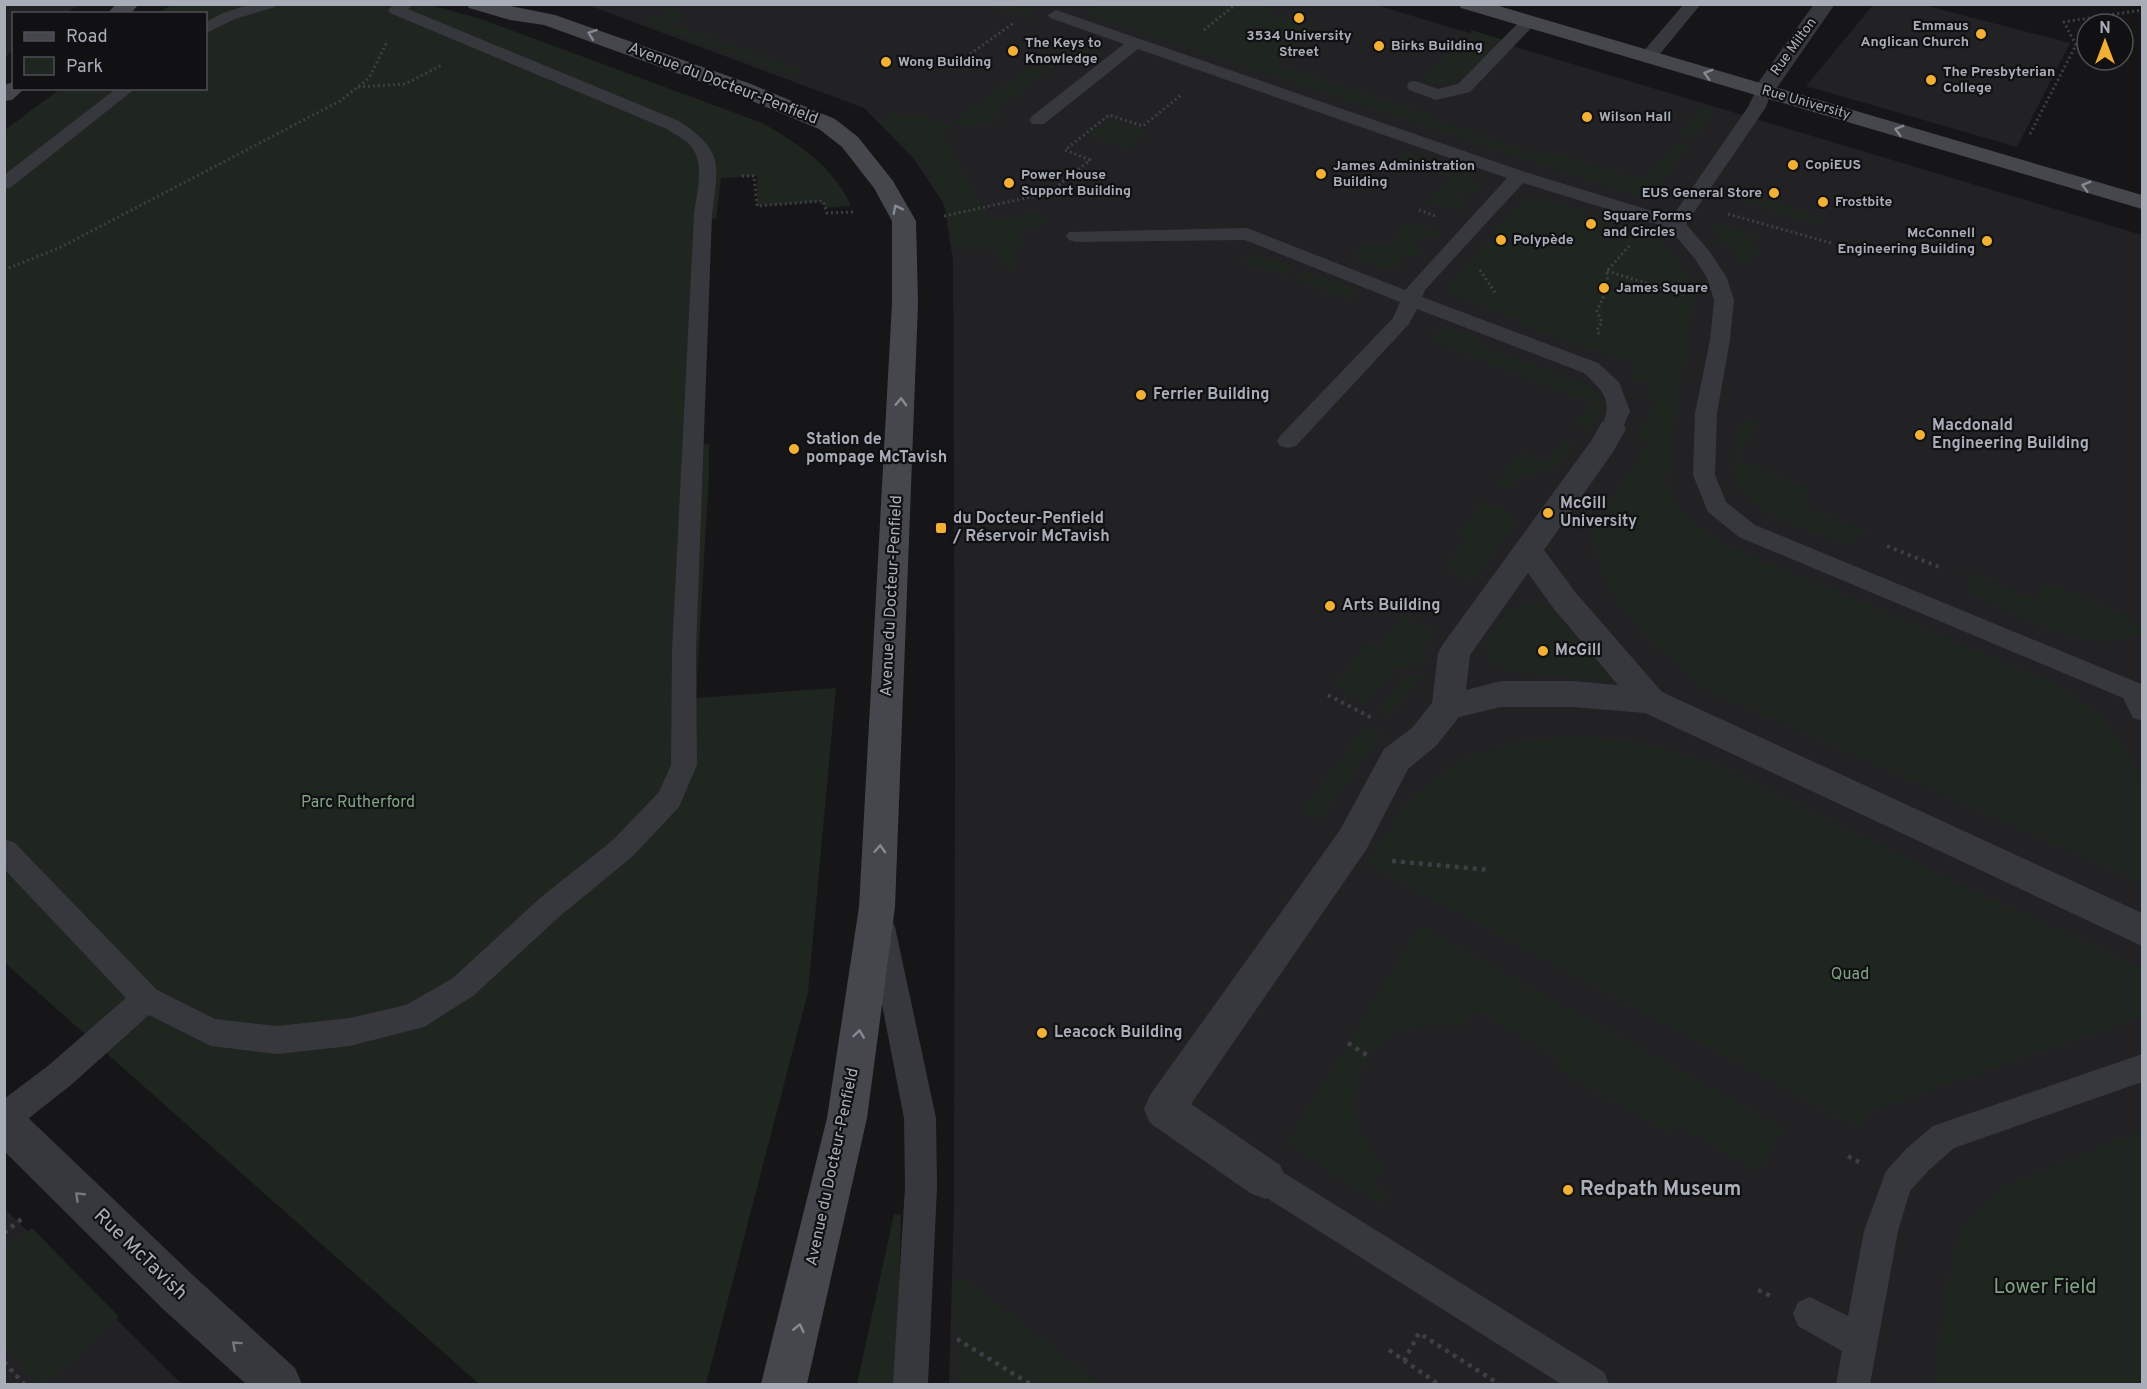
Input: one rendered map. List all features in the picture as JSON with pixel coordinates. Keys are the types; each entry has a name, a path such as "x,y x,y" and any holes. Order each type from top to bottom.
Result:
{"main road":[{"name":"Avenue du Docteur-Penfield","path":"476,4 510,14 539,11 743,88 827,124 850,142 885,186 903,222 904,327 877,907 847,1118 784,1384"},
{"name":"Rue University","path":"1468,4 2142,202"}],"street":[{"name":"Rue Milton","path":"1764,90 1825,4"},
{"path":"1266,1179 1164,1109 1353,840 1396,759 1424,737 1448,707 1454,653 1603,445 1614,424"},
{"path":"1528,550 1565,601 1650,701"},
{"path":"1448,707 1501,694 1572,694 1650,701 2142,930"},
{"name":"Rue McTavish","path":"4,1120 180,1294 279,1384"}],"lane":[{"path":"207,27 229,16 268,4"},
{"path":"1072,4 1056,15 1519,176 1676,224 1703,256 1717,278 1724,300 1706,424 1704,475 1716,506 1747,531 2139,696"},
{"path":"1648,57 1693,4"},
{"path":"4,850 146,999 211,1032 277,1040 350,1032 413,1017 463,987 550,907 623,848 669,799 684,765 684,651 702,226 707,178 704,153 698,142 673,125 398,9"},
{"path":"1415,87 1436,95 1464,88 1528,22"},
{"path":"1038,120 1136,43"},
{"path":"4,184 125,90"},
{"path":"1676,224 1757,107 1764,90"},
{"path":"1288,441 1402,320 1416,288 1519,176"},
{"path":"1076,236 1247,234 1591,368 1612,387 1619,411 1614,424"},
{"path":"877,907 920,1118 921,1187 911,1384"},
{"path":"4,1120 60,1075 146,999"},
{"path":"1853,1384 1881,1232 1897,1182 1918,1159 1944,1137 2142,1068"},
{"path":"1266,1179 1592,1384"},
{"path":"1810,1314 1862,1343"}],"path":[{"path":"1200,33 1236,4"},
{"path":"4,270 70,243 340,101 369,78 388,41 412,29 398,9"},
{"path":"2027,140 2076,45 2064,22 2142,10"},
{"path":"970,54 1015,22"},
{"path":"357,87 405,84 447,62"},
{"path":"944,216 1049,193 1090,160 1065,150 1109,115 1143,126 1183,93"},
{"path":"734,175 754,176 757,206 823,201 827,213 859,212"},
{"path":"1721,212 1831,243"},
{"path":"1597,330 1602,322 1598,311 1608,287 1607,271 1628,247"},
{"path":"1607,271 1689,297"},
{"path":"1890,547 1914,554 1932,564"},
{"path":"1328,695 1372,718"},
{"path":"1390,861 1490,870"},
{"path":"1348,1043 1368,1056"},
{"path":"4,1233 24,1217"},
{"path":"915,1312 1030,1384"},
{"path":"1404,1361 1419,1332 1499,1384"},
{"path":"1389,1350 1438,1384"},
{"path":"4,1362 24,1384"}],"shaded area":[{"path":"5,4 79,4 68,12 12,12 12,51 5,57"},
{"name":"McGill University","path":"588,5 1376,5 2142,235 2142,1384 949,1384 954,1203 953,261 944,204 913,158 864,108"},
{"name":"The Presbyterian College","path":"1873,5 1924,5 2070,43 2017,147 1806,86"},
{"path":"5,1209 182,1384 5,1384"}],"green space":[{"name":"Parc Rutherford","path":"171,5 430,5 478,18 762,123 814,157 835,179 851,206 825,208 823,201 757,206 757,176 721,178 716,219 705,219 695,445 709,444 709,474 696,698 836,688 808,992 706,1384 479,1384 5,963 5,130 59,90 207,90 207,12 160,12"},
{"path":"985,5 1015,7 1029,12 1042,21"},
{"path":"1103,5 1264,5 1268,13 1320,28 1278,64 1427,114 1436,120 1524,151 1555,153 1640,180 1651,170 1654,171 1678,142 1690,146 1648,196 1640,193 1638,196 1087,15"},
{"path":"671,9 685,14 671,23 800,70 792,76 809,84 645,23"},
{"path":"1471,30 1504,40 1477,67 1458,80 1436,84 1422,81 1471,34"},
{"path":"1065,42 1103,53 1098,58 1075,51 991,114 1004,120 967,127 953,121"},
{"path":"1700,108 1715,112 1694,139 1679,136"},
{"path":"893,112 906,117 914,113 948,125 951,129 941,132 990,221 1040,211 1047,224 1017,230 1025,246 1017,246 1010,275 994,249 954,249 946,210 930,177 908,148 878,122"},
{"path":"1108,119 1146,132 1128,148 1089,135"},
{"path":"1406,150 1479,174 1472,182 1483,186 1475,195 1464,192 1455,201 1465,205 1459,211 1427,201 1451,178 1396,160"},
{"path":"1740,191 1825,219 1820,226 1735,199"},
{"path":"1545,199 1646,233 1677,256 1694,295 1666,482 1676,504 1690,520 1728,546 2055,684 2093,709 2114,731 2142,779 2142,883 1705,689 1648,639 1615,599 1598,563 1595,524 1648,444 1636,438 1656,404 1644,399 1652,385 1629,377 1637,364 1517,325 1521,321 1453,295 1447,289 1525,200"},
{"path":"1409,222 1440,233 1433,239 1423,236 1414,247 1423,251 1416,258 1406,255 1391,272 1351,258 1367,241 1387,247"},
{"path":"1718,223 1759,236 1752,247 1759,250 1749,266 1732,260 1735,250 1729,248 1730,245 1716,241 1720,235 1712,232"},
{"path":"1253,254 1294,265 1284,276 1262,268 1246,267 1246,256"},
{"path":"1307,271 1359,290 1348,300 1295,280"},
{"path":"1445,326 1472,334 1477,338 1474,343 1596,389 1592,394 1604,399 1596,411 1601,413 1589,430 1574,424 1591,403 1427,339"},
{"path":"1743,417 1759,423 1736,459 1811,489 1802,506 1874,535 1861,535 1849,546 1783,520 1751,501 1740,490 1733,470"},
{"path":"1563,440 1576,446 1557,467 1523,478 1511,487 1511,490 1496,484 1520,451 1547,462"},
{"path":"1482,501 1512,514 1516,523 1472,582 1444,567 1467,539 1458,534"},
{"path":"1959,569 2036,600 2044,582 2128,616 2127,621 2142,628 2142,632 2127,639 2106,641 2086,639 2044,627 1966,592 1967,580"},
{"path":"1530,603 1543,605 1552,611 1613,673 1609,682 1507,671 1489,658 1485,651 1486,643 1508,610"},
{"path":"1403,617 1434,631 1427,640 1426,664 1397,670 1365,703 1334,686 1368,643 1378,647"},
{"path":"1427,673 1388,716 1378,710 1404,677"},
{"path":"1366,726 1383,734 1320,819 1302,810"},
{"name":"Quad","path":"1577,735 1637,742 1711,762 1942,876 2142,968 2142,1017 1870,1111 1861,1129 1367,864 1407,801 1460,760 1515,742"},
{"path":"1420,926 1783,1128 1759,1172 1676,1124 1671,1134 1555,1067 1559,1058 1474,1009 1463,1026 1426,1025 1398,1032 1385,1040 1365,1063 1359,1078 1355,1108 1363,1136 1383,1168 1373,1184 1389,1195 1382,1205 1287,1143"},
{"name":"Lower Field","path":"2142,1130 2142,1384 1933,1384 1953,1252 1965,1225 2004,1187"},
{"path":"894,1214 901,1215 897,1384 857,1384"},
{"path":"32,1228 119,1317 46,1384 39,1384 5,1348 5,1247"},
{"path":"956,1279 964,1279 1101,1384 958,1384"}],"place":[{"name":"3534 University Street","path":"1299,18"},
{"name":"Emmaus Anglican Church","path":"1981,34"},
{"name":"Birks Building","path":"1379,46"},
{"name":"The Keys to Knowledge","path":"1013,51"},
{"name":"Wong Building","path":"886,62"},
{"name":"The Presbyterian College","path":"1931,80"},
{"name":"Wilson Hall","path":"1587,117"},
{"name":"CopiEUS","path":"1793,165"},
{"name":"James Administration Building","path":"1321,174"},
{"name":"Power House Support Building","path":"1009,183"},
{"name":"EUS General Store","path":"1774,193"},
{"name":"Frostbite","path":"1823,202"},
{"name":"Square Forms and Circles","path":"1591,224"},
{"name":"Polypède","path":"1501,240"},
{"name":"McConnell Engineering Building","path":"1987,241"},
{"name":"James Square","path":"1604,288"},
{"name":"Ferrier Building","path":"1141,395"},
{"name":"Macdonald Engineering Building","path":"1920,435"},
{"name":"Station de pompage McTavish","path":"794,449"},
{"name":"McGill University","path":"1548,513"},
{"name":"du Docteur-Penfield / Réservoir McTavish","path":"941,528"},
{"name":"Arts Building","path":"1330,606"},
{"name":"McGill","path":"1543,651"},
{"name":"Leacock Building","path":"1042,1033"},
{"name":"Redpath Museum","path":"1568,1190"}]}
